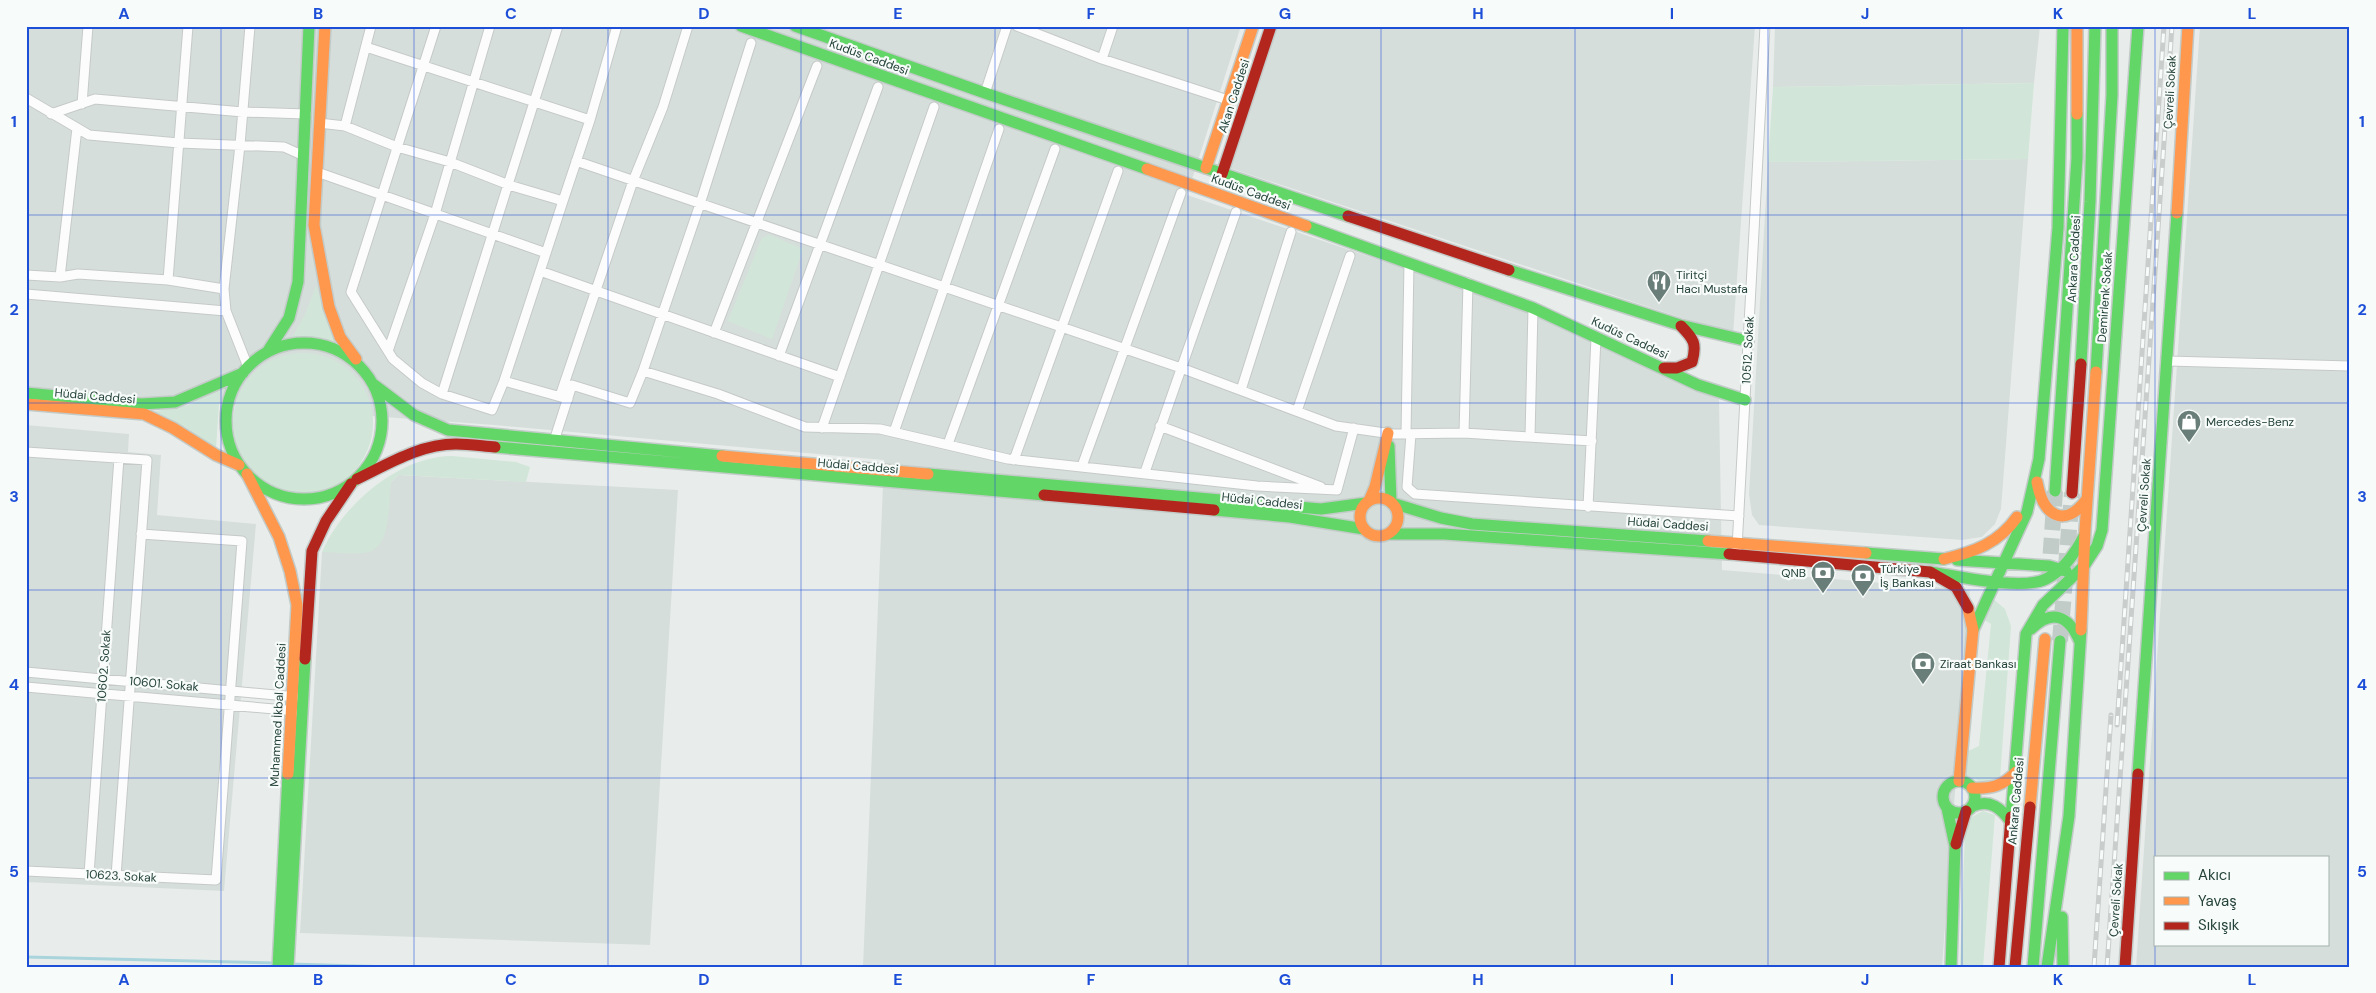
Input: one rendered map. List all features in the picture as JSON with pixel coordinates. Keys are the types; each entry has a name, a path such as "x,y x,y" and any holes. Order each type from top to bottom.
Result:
{"main road":[{"path":"309,26 298,282 289,318 268,352 245,370 230,397 226,420 229,443 239,465 247,474 256,483 273,492 304,499 328,495 354,481 372,458 381,434 381,408 373,384 340,337 329,307 314,225 325,26"},
{"name":"Kudüs Caddesi","path":"741,26 1468,283 1533,308 1698,385 1745,400"},
{"name":"Kudüs Caddesi","path":"795,26 1222,174 1680,326 1748,341"},
{"name":"Akan Caddesi","path":"1206,168 1253,26"},
{"name":"Akan Caddesi","path":"1222,174 1271,26"},
{"path":"2063,26 2059,221 2037,477 2038,492 2043,504 2047,510 2058,517 2072,516 2084,506 2088,499"},
{"name":"Ankara Caddesi","path":"2055,491 2077,158 2077,26"},
{"name":"Ankara Caddesi","path":"2072,493 2090,244 2095,26"},
{"path":"2047,967 2069,816 2084,597 2085,533 2103,274 2112,95 2112,26"},
{"name":"Demirlenk Sokak","path":"2084,566 2096,546 2102,530 2138,26"},
{"name":"Çevreli Sokak","path":"2125,967 2168,360 2188,26"},
{"path":"1662,368 1678,368 1692,362 1696,350 1691,336 1680,326"},
{"path":"268,352 293,344 319,344 344,354 364,371"},
{"name":"Hüdai Caddesi","path":"26,393 141,404 175,402 245,370"},
{"name":"Hüdai Caddesi","path":"373,384 420,420 434,427 461,433 1321,509 1367,502"},
{"name":"Hüdai Caddesi","path":"26,404 144,414 173,428 216,455 239,465"},
{"path":"1388,434 1392,502 1398,518 1397,524 1389,534 1377,536 1364,529 1360,520 1360,514 1375,487 1388,434"},
{"path":"1944,559 1985,547 1997,540 2009,529 2022,505 2040,440"},
{"name":"Hüdai Caddesi","path":"354,481 421,450 443,444 456,444 1272,515 1364,529"},
{"name":"Muhammed İkbal Caddesi","path":"247,474 266,508 280,542 296,591 297,697"},
{"path":"1973,630 2024,519 2037,477"},
{"name":"Muhammed İkbal Caddesi","path":"278,967 284,940 296,711 310,556 325,524 354,481"},
{"path":"1367,502 1378,498 1392,502"},
{"name":"Hüdai Caddesi","path":"1392,502 1458,522 1737,549 1995,580 2033,583 2048,577 2061,568"},
{"path":"2084,597 2081,588 2073,576 2061,568 2077,548 2085,533"},
{"name":"Hüdai Caddesi","path":"1389,534 1444,534 1944,559 2061,568"},
{"path":"2000,967 2026,634 2032,618 2048,599 2084,566"},
{"path":"1930,572 1952,584 1962,593 1970,609 1973,630 1959,781"},
{"path":"2025,644 2031,629 2037,622 2045,617 2054,616 2071,624 2080,642"},
{"name":"Ankara Caddesi","path":"2015,967 2045,638"},
{"path":"2033,967 2060,641"},
{"path":"1972,788 1998,788 2005,784 2016,772"},
{"path":"1951,967 1955,846 1947,808 1943,799 1945,789 1952,782 1959,781 1965,782 1972,788 1975,799 1969,808 1955,846"},
{"path":"1947,808 1957,813 1983,802 1994,804 2003,811 2011,822"},
{"path":"2062,866 2063,967"},
{"name":"Muhammed İkbal Caddesi","path":"284,940 288,967"}],"street":[{"path":"82,104 88,26"},
{"path":"168,280 188,26"},
{"path":"245,370 226,311 224,289 240,145 250,26"},
{"path":"345,126 371,26"},
{"path":"436,26 351,292 393,359 422,383 442,394 492,410 504,381 590,120 617,26"},
{"path":"388,351 435,214 490,26"},
{"path":"442,394 558,26"},
{"path":"554,441 564,398 596,291 633,181 663,107 688,26"},
{"path":"985,93 1007,26"},
{"path":"1017,26 1102,59 1228,100"},
{"path":"1102,59 1113,26"},
{"name":"10512. Sokak","path":"1737,549 1765,26"},
{"path":"564,398 572,385 630,403 643,371 700,204 751,42"},
{"path":"366,47 590,120"},
{"path":"714,333 758,224 817,66"},
{"path":"779,356 878,87"},
{"path":"26,98 89,135 179,143 284,147 304,156"},
{"path":"51,114 95,99 243,112 306,114"},
{"path":"822,428 934,107"},
{"path":"319,123 345,126 397,147 450,162 509,185 563,201"},
{"path":"60,277 77,128"},
{"path":"894,432 999,129"},
{"path":"948,444 1055,149"},
{"path":"576,161 1181,368 1336,426 1388,434 1464,433 1592,441"},
{"path":"1014,460 1118,171"},
{"path":"317,172 546,253"},
{"path":"1082,466 1181,193"},
{"path":"1145,472 1236,212"},
{"path":"1241,390 1291,232"},
{"path":"1297,411 1350,256"},
{"path":"1409,263 1406,487 1415,494 1739,516"},
{"path":"540,271 840,377"},
{"path":"26,276 60,277 78,274 168,280 224,289"},
{"path":"1464,433 1468,283"},
{"path":"26,294 226,311"},
{"path":"1530,437 1533,308"},
{"path":"1588,507 1596,338"},
{"path":"2168,360 2350,366"},
{"path":"643,371 718,394 805,426 894,432 1014,460 1145,472 1257,486 1337,490 1354,428"},
{"path":"504,381 564,398"},
{"path":"1160,426 1330,491"},
{"path":"26,452 147,460 116,876"},
{"name":"10602. Sokak","path":"90,874 119,458"},
{"path":"141,534 242,541 230,705"},
{"name":"10601. Sokak","path":"26,672 297,697"},
{"name":"10601. Sokak","path":"26,687 296,711"},
{"name":"10623. Sokak","path":"26,872 216,880 230,705"}],"shaded area":[{"path":"26,26 1241,26 1187,195 1551,318 1719,399 1722,570 1970,590 1942,967 863,967 884,460 494,425 302,411 26,387"},
{"path":"1277,26 1755,26 1733,335 1230,168"},
{"path":"1775,26 2040,26 2034,83 1773,87"},
{"path":"2200,26 2350,26 2350,967 2136,967"},
{"path":"2028,159 2001,509 1995,524 1982,537 1962,540 1759,525 1752,515 1749,494 1768,162"},
{"path":"26,425 129,434 128,452 161,455 157,515 256,524 224,891 26,882"},
{"path":"399,475 678,490 650,945 300,933 322,552 367,552 391,482"}],"green space":[{"path":"2034,83 2028,159 1768,162 1773,87"},
{"path":"769,235 803,249 772,339 728,321 762,238"},
{"path":"316,286 327,320 342,349 318,342 290,341 305,315"},
{"path":"303,353 317,354 330,358 353,373 368,396 372,409 372,437 368,450 353,473 330,488 317,492 303,493 289,492 276,488 253,473 238,450 234,437 233,423 234,409 238,396 253,373 276,358 289,354"},
{"path":"220,389 216,449 185,427 151,412 188,405"},
{"path":"452,456 516,462 530,467 526,482 399,475 391,482 385,532 376,548 368,552 357,553 322,552 331,534 343,517 375,486 412,464 432,458"},
{"path":"1991,597 2005,609 2011,626 2000,779 1981,782 1963,774 1966,752 1979,746 1991,624 1981,618"},
{"path":"1983,811 1995,815 1983,967 1960,967 1965,832 1970,818"}],"waterway":[{"path":"26,957 274,963"},
{"path":"290,964 392,967"}],"tunnel":[{"path":"2049,578 2055,491"},
{"path":"2060,641 2072,493"}],"railway":[{"path":"2117,725 2164,26"},
{"path":"2107,967 2172,26"},
{"path":"2094,967 2111,715"}],"traffic: fast":[{"path":"268,351 289,318 298,282 309,26"},
{"path":"741,26 1147,169"},
{"path":"795,26 985,93 1348,216"},
{"path":"1973,630 2027,512 2039,459 2058,228 2063,26"},
{"path":"2081,364 2090,202 2095,26"},
{"path":"2096,372 2112,95 2112,26"},
{"path":"2084,566 2097,546 2102,530 2138,26"},
{"path":"2055,491 2077,158 2077,114"},
{"path":"2138,774 2177,213"},
{"path":"1306,226 1533,308 1698,385 1745,400"},
{"path":"1509,270 1680,325 1748,341"},
{"path":"296,343 312,343 327,346 341,352 364,371 373,384 379,398 382,421 381,436 373,458 354,481 341,490 327,496 312,499 296,499 281,496 267,490 244,471 235,458 229,444 226,429 226,413 229,398 235,384 254,361 267,352 281,346 296,343"},
{"path":"26,393 141,404 175,402 243,373"},
{"path":"373,384 414,415 448,430 722,456"},
{"path":"1389,446 1391,501"},
{"path":"495,447 1044,495"},
{"path":"928,474 1321,509 1366,503"},
{"path":"1392,503 1441,518 1472,524 1708,541"},
{"path":"1214,510 1290,517 1364,529"},
{"path":"1389,534 1444,534 1729,554"},
{"path":"1930,572 1989,582 2021,584 2035,582 2046,579 2064,566 2084,536"},
{"path":"1866,553 1944,559"},
{"path":"1957,560 2049,566 2066,571"},
{"path":"2011,817 2026,634 2043,605 2084,566"},
{"path":"2031,629 2046,619 2060,618 2071,626 2080,642"},
{"path":"2047,967 2069,816 2081,630"},
{"path":"2033,967 2060,641"},
{"path":"288,967 305,659"},
{"path":"278,967 288,774"},
{"path":"1959,781 1965,782 1970,786 1974,791 1975,797 1974,803 1970,808 1965,812 1959,813 1953,812 1948,808 1944,803 1943,797 1944,791 1948,786 1953,782 1959,781"},
{"path":"1973,806 1979,804 1995,806 2011,822"},
{"path":"1947,808 1955,846 1951,967"},
{"path":"2062,917 2063,967"}],"traffic: slow":[{"path":"325,26 314,225 329,307 340,337 356,359"},
{"path":"1206,168 1253,26"},
{"path":"2077,26 2077,114"},
{"path":"2177,213 2188,26"},
{"path":"1147,169 1306,226"},
{"path":"2081,630 2085,530 2096,372"},
{"path":"26,404 144,414 173,428 216,455 239,465"},
{"path":"1369,501 1375,487 1388,433"},
{"path":"722,456 928,474"},
{"path":"247,474 279,537 290,571 297,605 288,774"},
{"path":"2037,482 2044,503 2049,510 2056,514 2063,516 2070,514 2078,509 2087,499"},
{"path":"1379,498 1393,503 1398,517 1393,531 1379,536 1365,531 1360,517 1365,503 1379,498"},
{"path":"1944,559 1966,553 1994,540 2017,517"},
{"path":"1708,541 1866,553"},
{"path":"1959,781 1973,630 1968,608"},
{"path":"2030,807 2045,639"},
{"path":"1972,788 1996,786 2006,781 2016,772"}],"traffic: jam":[{"path":"1222,174 1271,26"},
{"path":"1348,216 1509,270"},
{"path":"1664,368 1677,368 1692,362 1693,342 1681,326"},
{"path":"2072,493 2081,364"},
{"path":"357,479 392,461 430,447 456,444 495,447"},
{"path":"305,659 312,551 326,521 351,484"},
{"path":"1044,495 1214,510"},
{"path":"1729,554 1930,572 1956,587 1968,608"},
{"path":"2125,967 2138,774"},
{"path":"2015,967 2030,807"},
{"path":"1956,844 1966,811"},
{"path":"1999,967 2011,817"}],"place":[{"name":"Tiritçi Hacı Mustafa","path":"1659,303"},
{"name":"Mercedes-Benz","path":"2189,443"},
{"name":"QNB","path":"1823,594"},
{"name":"Türkiye İş Bankası","path":"1863,597"},
{"name":"Ziraat Bankası","path":"1923,685"}]}
